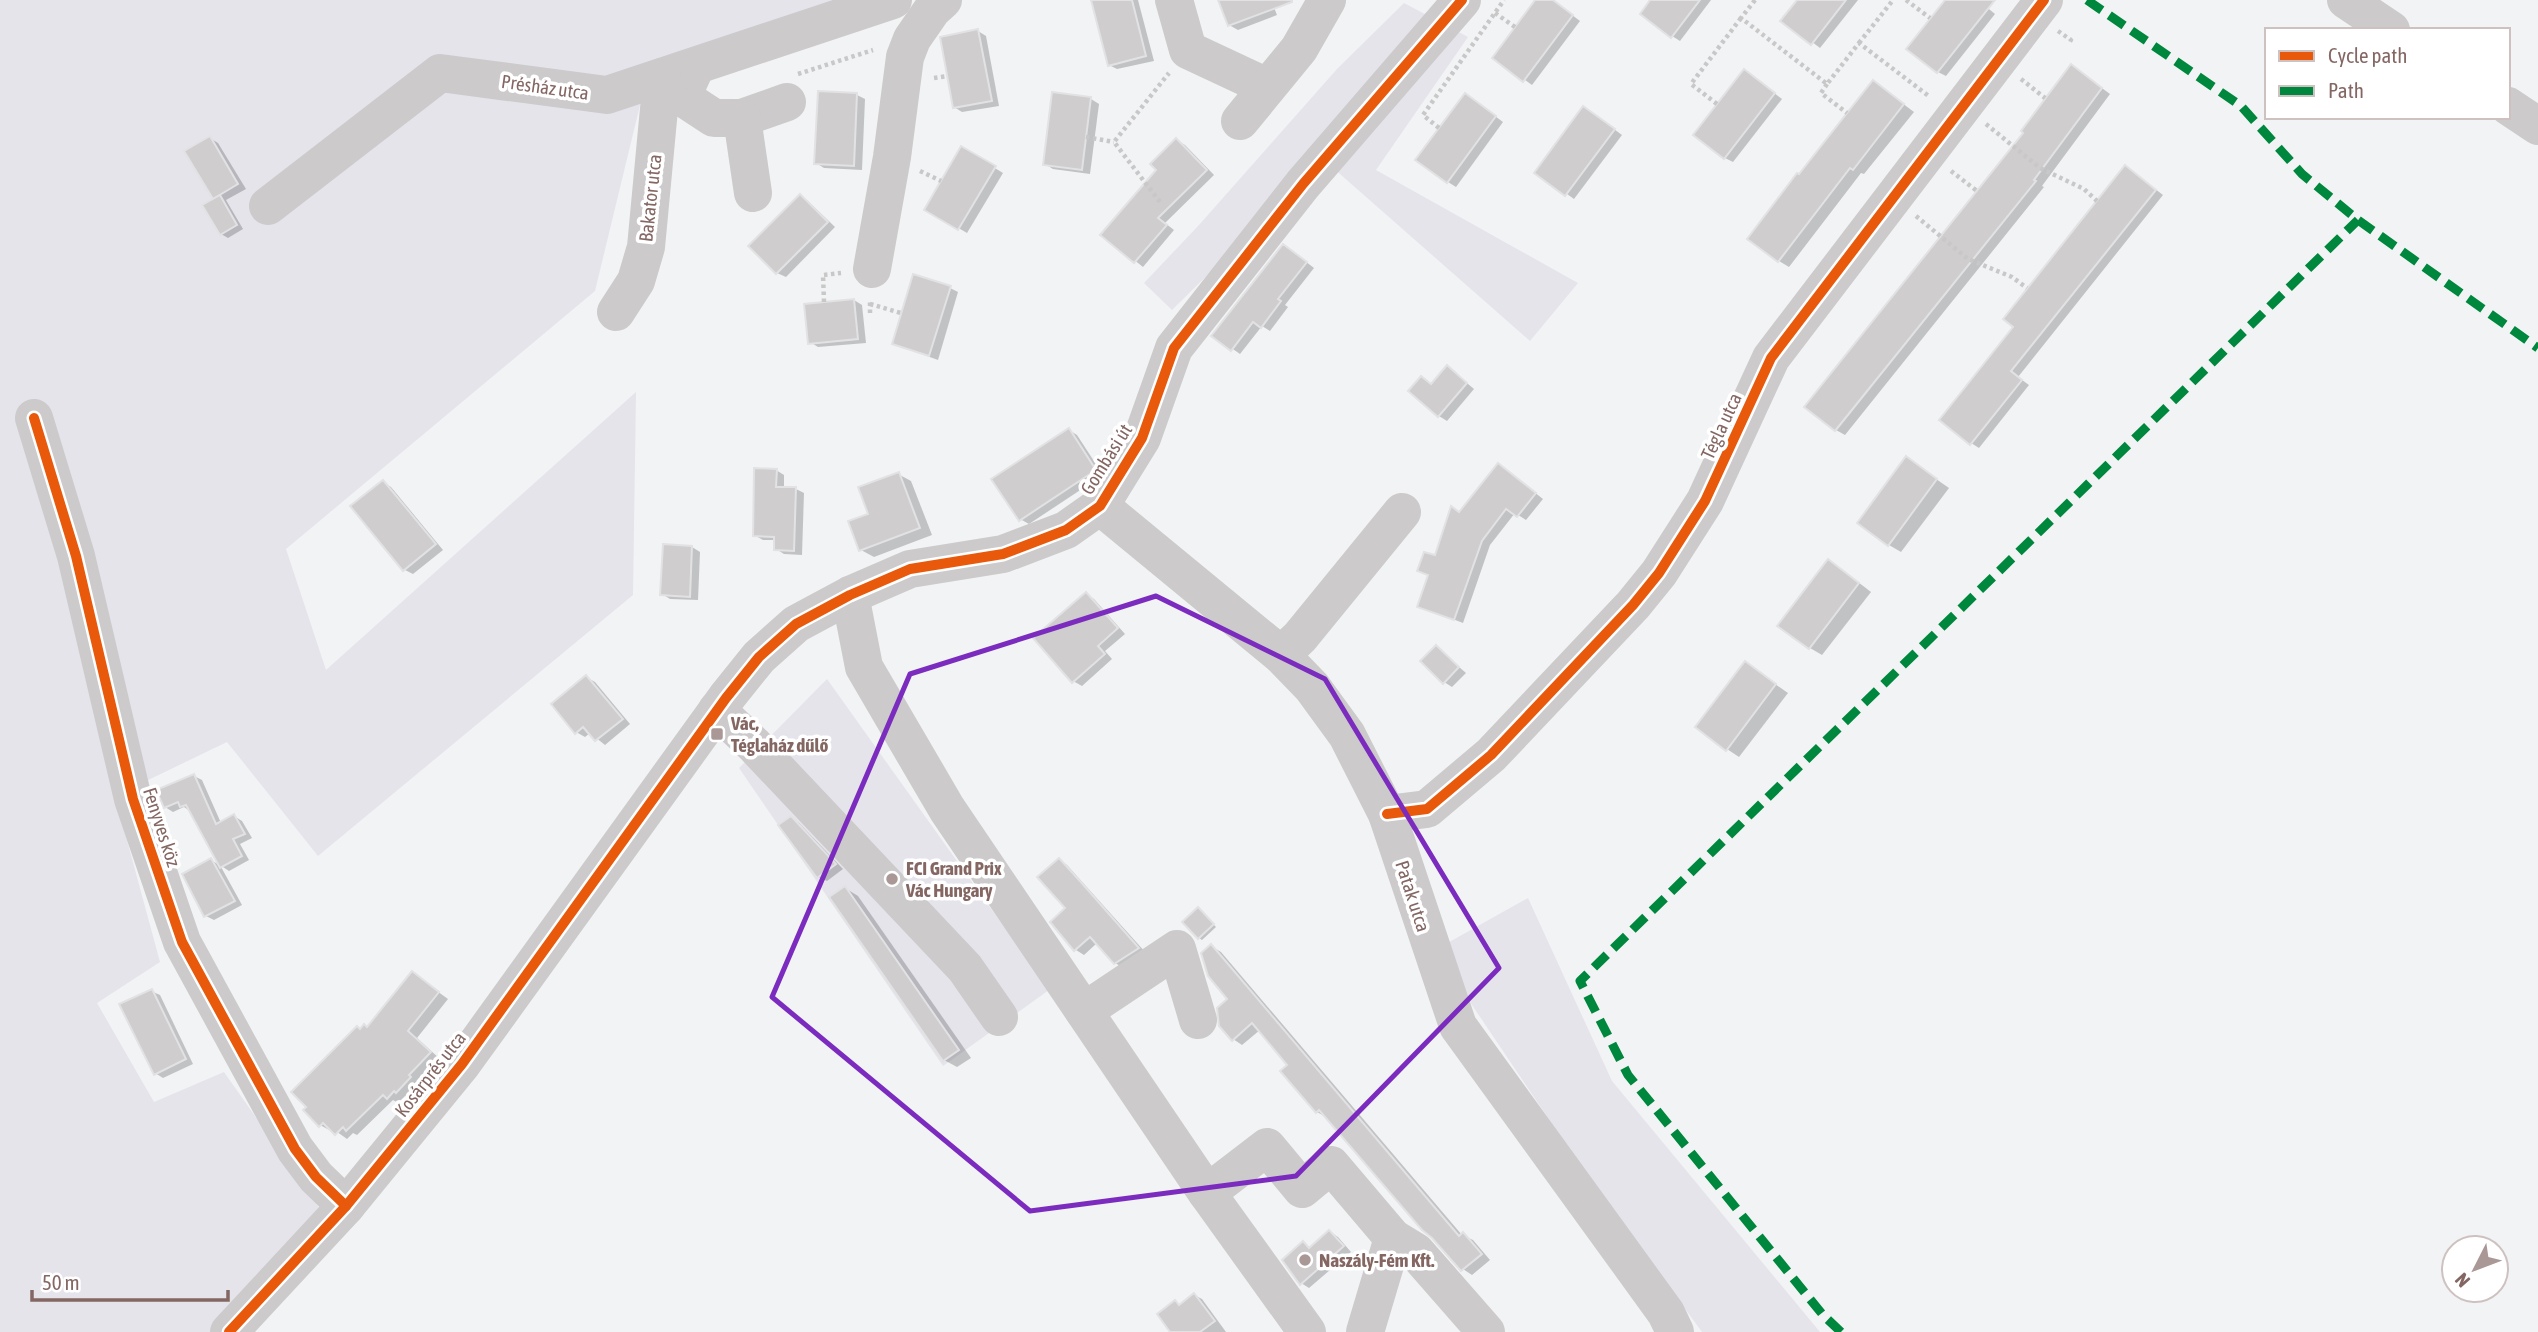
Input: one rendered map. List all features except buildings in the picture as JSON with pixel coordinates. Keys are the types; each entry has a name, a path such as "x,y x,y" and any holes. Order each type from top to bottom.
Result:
{"street":[{"name":"Présház utca","path":"268,206 440,73 607,95 893,0"},
{"path":"871,287 905,57 912,38 932,10 943,0"},
{"path":"1174,0 1188,50 1267,87"},
{"path":"1240,121 1299,49 1327,0"},
{"name":"Tégla utca","path":"1387,814 1427,809 1491,755 1659,573 1705,501 1771,358 2044,0"},
{"path":"2346,0 2388,28"},
{"name":"Gombási út","path":"638,821 717,710 759,657 796,624 850,595 910,569 1003,554 1066,530 1100,506 1142,438 1174,348 1303,184 1479,6"},
{"path":"679,71 682,97 714,118 742,118 787,102"},
{"name":"Bakator utca","path":"616,312 636,281 646,247 679,71"},
{"path":"2510,107 2538,126"},
{"path":"742,118 753,192"},
{"name":"Fenyves köz","path":"34,418 76,556 133,799 182,942 295,1149 316,1177 346,1206"},
{"name":"Patak utca","path":"1100,506 1281,655 1312,687 1347,735 1387,814 1413,899 1458,1026 1670,1326"},
{"path":"1281,655 1300,637 1402,512"},
{"path":"850,595 864,667 947,809 1207,1193 1307,1332"},
{"path":"717,710 754,745 965,968 999,1017"},
{"name":"Kosárprés utca","path":"229,1332 346,1206 462,1064 638,821"},
{"path":"1084,1011 1177,949 1198,1020"},
{"path":"1207,1193 1267,1147 1303,1189 1331,1165 1393,1238 1416,1252 1486,1332"},
{"path":"1365,1332 1393,1238"}],"path":[{"path":"1439,128 1423,115 1479,6 1504,0"},
{"path":"1717,103 1691,83 1755,0"},
{"path":"1847,113 1821,93 1894,0"},
{"path":"1906,0 1930,18"},
{"path":"1479,6 1515,27"},
{"path":"1741,18 1827,84"},
{"path":"1859,43 2040,168 2084,189 2097,201"},
{"path":"1114,142 1188,50"},
{"path":"1086,137 1114,142 1160,202"},
{"path":"1894,197 1968,259 2012,277 2027,288"},
{"path":"871,287 901,313"}],"highlighted area":[{"path":"1156,596 1325,679 1499,968 1296,1176 1030,1211 772,997 910,674"}],"shaded area":[{"path":"0,0 859,0 649,68 595,291 286,549 326,670 636,392 633,595 318,856 227,742 115,796 160,962 97,1003 154,1102 224,1072 335,1230 255,1332 0,1332"},
{"path":"1404,3 1468,37 1376,170 1578,283 1530,341 1324,160 1172,310 1144,283 1337,69"},
{"name":"FCI Grand Prix Vác Hungary","path":"827,679 1049,990 943,1066 739,768"},
{"path":"1528,898 1612,1081 1820,1332 1702,1332 1573,1155 1435,950"}],"marked path":[{"path":"2087,0 2241,106 2302,174 2358,220 2538,348"},
{"path":"1841,1332 1823,1315 1628,1075 1580,981 2358,220"}],"cycle path":[{"path":"229,1332 346,1206 462,1064 726,698 759,657 796,624 850,595 910,569 1003,554 1066,530 1100,506 1142,438 1174,348 1303,184 1462,0"},
{"path":"1387,814 1427,809 1491,755 1633,605 1659,573 1705,501 1771,358 2044,0"},
{"path":"34,418 76,556 133,799 182,942 295,1149 316,1177 346,1206"}],"place":[{"name":"Vác, Téglaház dűlő","path":"717,734"},
{"name":"FCI Grand Prix Vác Hungary","path":"892,879"},
{"name":"Naszály-Fém Kft.","path":"1305,1260"}]}
